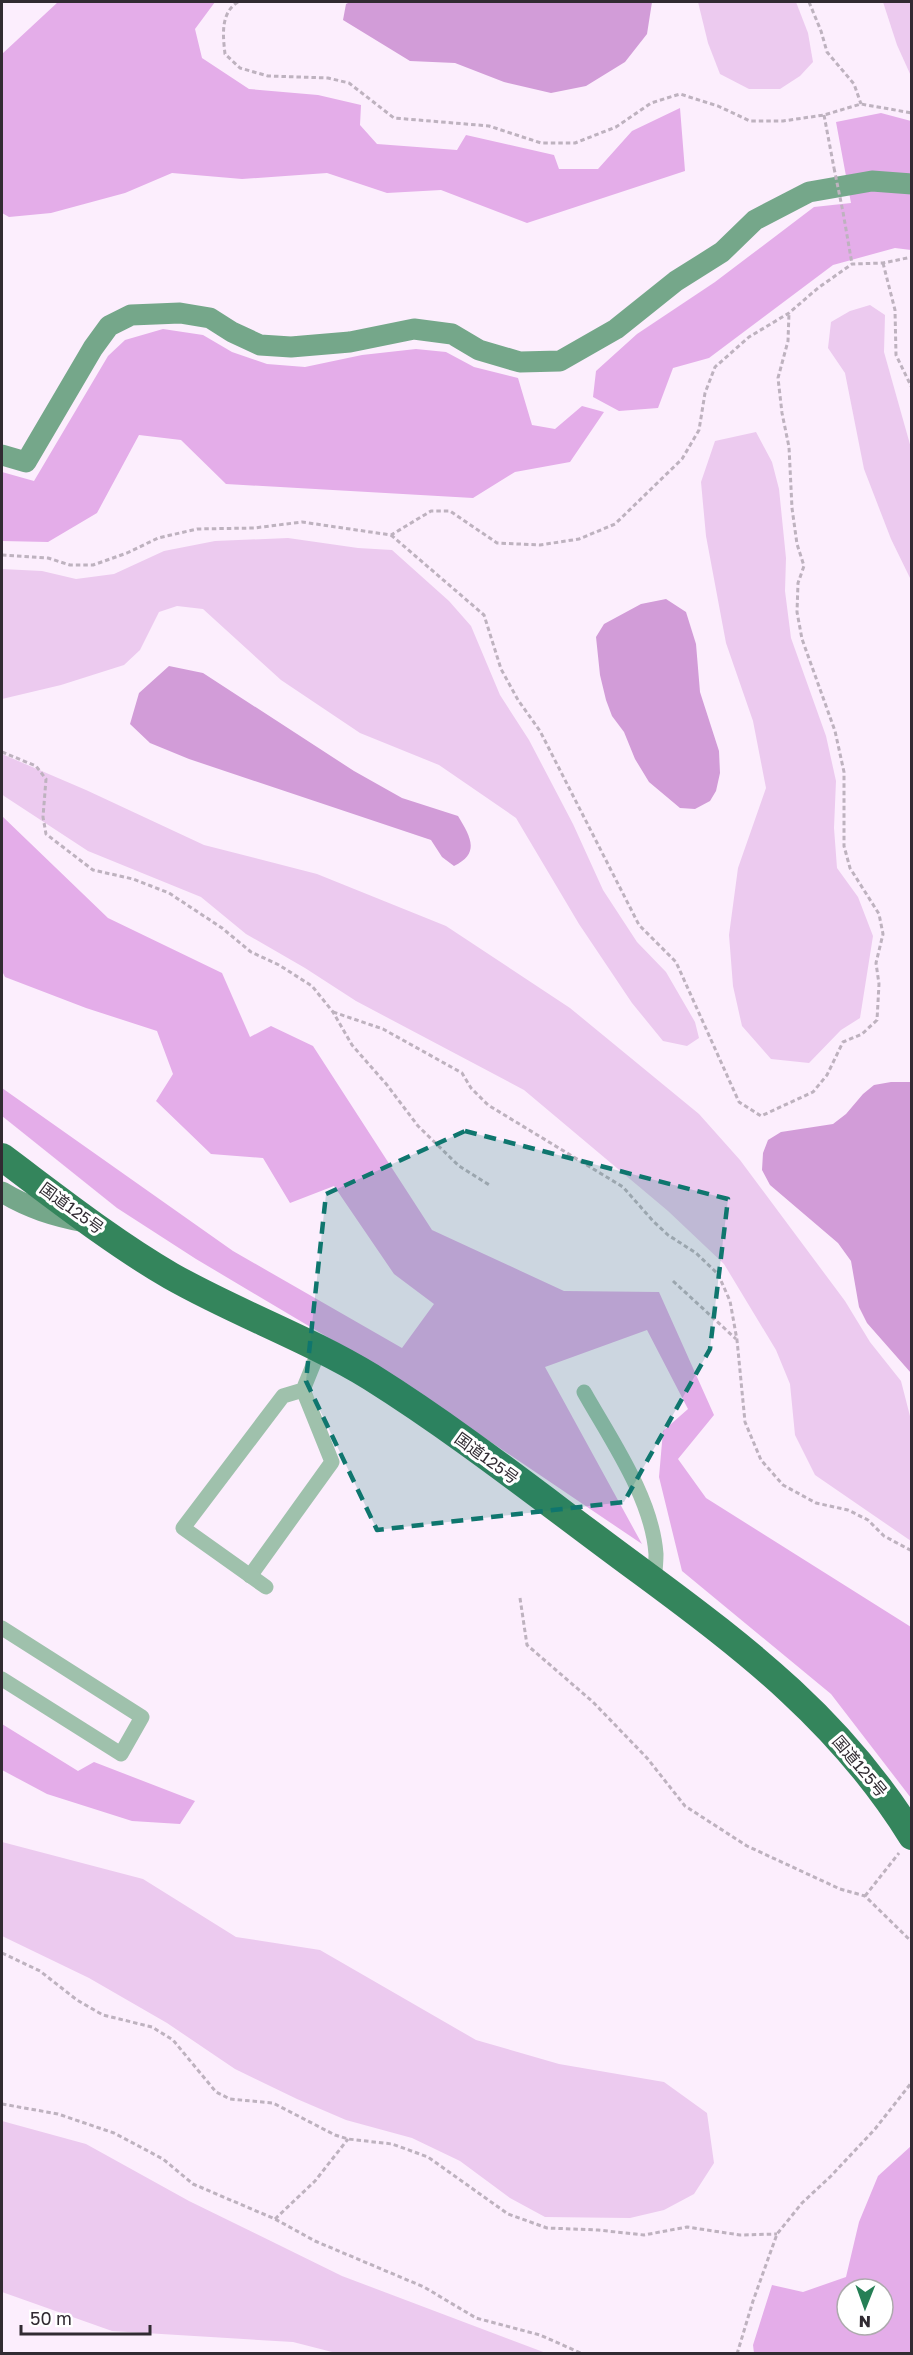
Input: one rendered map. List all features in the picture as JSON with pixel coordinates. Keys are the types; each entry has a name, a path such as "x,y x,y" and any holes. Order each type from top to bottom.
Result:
{"highway":[{"name":"国道125号","path":"2,1157 91,1223 171,1276 320,1348 411,1403 737,1643 807,1705 849,1751 893,1806 908,1841"}],"street":[{"path":"2,455 26,462 93,348 109,326 131,315 180,313 210,318 232,332 260,345 291,347 350,342 414,330 452,334 479,350 520,362 560,361 616,329 676,281 722,252 755,220 809,192 872,181 912,184"},
{"path":"2,1192 23,1205 54,1216 91,1223"},
{"path":"250,1576 332,1462 303,1390 320,1348"},
{"path":"266,1587 183,1528 284,1396 303,1390"},
{"path":"584,1392 631,1475 648,1519 656,1553 654,1582"},
{"path":"2,1628 142,1717 121,1754 2,1679"}],"path":[{"path":"238,2 231,6 222,30 225,54 240,68 268,76 328,78 349,83 394,118 489,126 541,143 575,143 616,127 651,103 680,94 718,106 750,121 783,121 824,115 861,104 912,113"},
{"path":"808,2 821,31 827,52 854,84 861,104"},
{"path":"824,115 852,264"},
{"path":"392,535 431,511 450,511 497,543 540,545 579,539 615,524 682,459 699,430 705,393 715,367 749,337 789,313 818,288 852,264 884,263 912,257"},
{"path":"884,263 895,310 896,355 912,388"},
{"path":"2,555 48,558 70,566 93,565 127,553 158,538 197,529 254,528 302,522 392,535 484,615 501,669 518,700 540,731 639,925 676,962 739,1102 761,1116 813,1092 827,1076 843,1042 862,1034 878,1020 879,984 876,963 883,934 879,914 850,868 844,846 844,772 835,731 802,639 797,612 798,583 804,566 797,544 792,508 789,447 778,378 788,341 789,313"},
{"path":"2,752 36,766 46,779 43,817 45,834 93,870 133,879 169,893 222,928 251,952 279,965 312,986 333,1012 352,1045 387,1085 418,1126 459,1166 491,1186"},
{"path":"333,1012 383,1029 462,1073 471,1088 488,1105 624,1187 661,1228 696,1252 718,1274 730,1301 737,1340 745,1422 761,1460 783,1485 816,1503 848,1510 868,1520 885,1536 912,1551"},
{"path":"673,1281 737,1340"},
{"path":"520,1598 527,1645 593,1702 647,1758 685,1806 747,1846 840,1889 865,1896 912,1942"},
{"path":"865,1896 908,1841"},
{"path":"2,1953 40,1971 77,2000 104,2015 152,2027 173,2040 216,2092 230,2099 273,2103 335,2135 348,2139 393,2144 428,2157 508,2214 547,2228 645,2235 687,2227 740,2235 777,2234"},
{"path":"737,2354 777,2234 802,2203 875,2129 912,2082"},
{"path":"2,2104 58,2114 114,2133 163,2159 193,2184 275,2219 315,2241 424,2287 476,2318 540,2335 583,2354"},
{"path":"275,2219 315,2181 348,2139"}],"highlighted area":[{"path":"465,1131 728,1199 710,1349 624,1502 377,1530 306,1381 326,1194"}],"shaded area":[{"path":"58,2 215,2 195,29 202,58 249,89 318,95 361,105 360,125 377,144 457,150 466,135 554,155 559,169 598,169 632,131 680,108 685,171 527,223 441,190 387,193 327,173 242,179 172,173 125,193 51,213 9,217 2,213 2,54"},
{"path":"350,2 652,2 647,34 625,62 586,86 551,93 504,82 455,63 410,61 343,20 346,4"},
{"path":"698,2 796,2 808,33 813,62 800,76 780,89 749,89 720,74 708,43"},
{"path":"883,2 911,2 911,76 897,45"},
{"path":"881,113 911,121 911,250 895,248 833,265 709,358 673,368 658,408 619,411 593,397 596,371 637,334 715,282 814,207 851,203 836,122"},
{"path":"870,305 885,315 884,352 911,448 911,580 891,539 864,469 845,373 828,348 831,322 850,311"},
{"path":"163,329 203,335 232,352 267,364 305,367 362,355 416,349 446,352 474,367 518,378 532,425 555,429 582,406 604,412 570,462 515,472 473,498 226,484 181,440 139,435 97,513 48,542 2,541 2,472 34,481 108,356 125,340"},
{"path":"756,432 772,462 779,489 786,558 785,591 791,638 826,736 836,781 834,828 837,868 858,897 873,936 860,1018 841,1030 809,1063 771,1059 742,1026 733,986 729,935 738,868 766,788 753,721 726,643 706,536 701,482 715,441"},
{"path":"288,538 358,548 392,550 449,601 471,626 500,695 529,740 573,824 603,890 637,942 666,972 695,1022 699,1038 687,1046 663,1041 632,1003 579,924 516,818 439,765 360,733 281,680 203,609 177,606 159,612 140,650 124,665 61,685 2,699 2,569 42,571 76,579 114,574 164,551 215,541"},
{"path":"666,599 686,612 696,644 700,692 719,751 720,773 716,791 710,801 695,809 680,808 649,782 635,759 624,732 612,716 600,675 596,637 604,624 641,604"},
{"path":"169,666 203,673 354,771 402,798 458,816 471,844 468,856 454,866 442,857 431,840 189,759 150,743 130,724 139,693"},
{"path":"2,754 204,845 317,874 446,926 570,1008 699,1114 740,1160 845,1301 870,1342 901,1381 911,1420 911,1541 815,1475 795,1435 790,1384 776,1350 724,1264 668,1211 524,1090 356,1001 246,934 201,897 88,851 4,796 2,794"},
{"path":"2,816 108,918 222,973 250,1037 271,1026 313,1046 432,1230 564,1291 659,1292 714,1415 678,1459 706,1498 911,1627 911,1798 831,1694 682,1571 659,1477 663,1431 688,1409 647,1330 545,1367 642,1544 393,1376 196,1259 117,1208 2,1116 2,1088 233,1251 402,1348 434,1304 394,1274 334,1186 290,1203 263,1158 211,1154 156,1101 173,1074 157,1031 86,1008 5,977 2,971"},
{"path":"911,1082 911,1373 867,1323 859,1307 851,1261 838,1243 770,1185 762,1170 763,1153 768,1140 781,1132 833,1124 874,1085"},
{"path":"2,1724 78,1771 94,1762 195,1801 180,1824 132,1821 47,1794 2,1770"},
{"path":"2,1842 143,1879 236,1937 320,1950 476,2040 559,2064 664,2082 707,2113 714,2163 694,2194 664,2210 630,2218 545,2217 510,2198 460,2161 412,2138 346,2120 235,2069 167,2023 89,1978 2,1936"},
{"path":"2,2121 86,2144 189,2201 342,2276 546,2353 340,2354 293,2342 112,2331 2,2292"},
{"path":"911,2146 911,2353 754,2353 753,2345 772,2285 803,2292 835,2281 835,2337 895,2337 895,2277 846,2277 859,2222 878,2176"}]}
